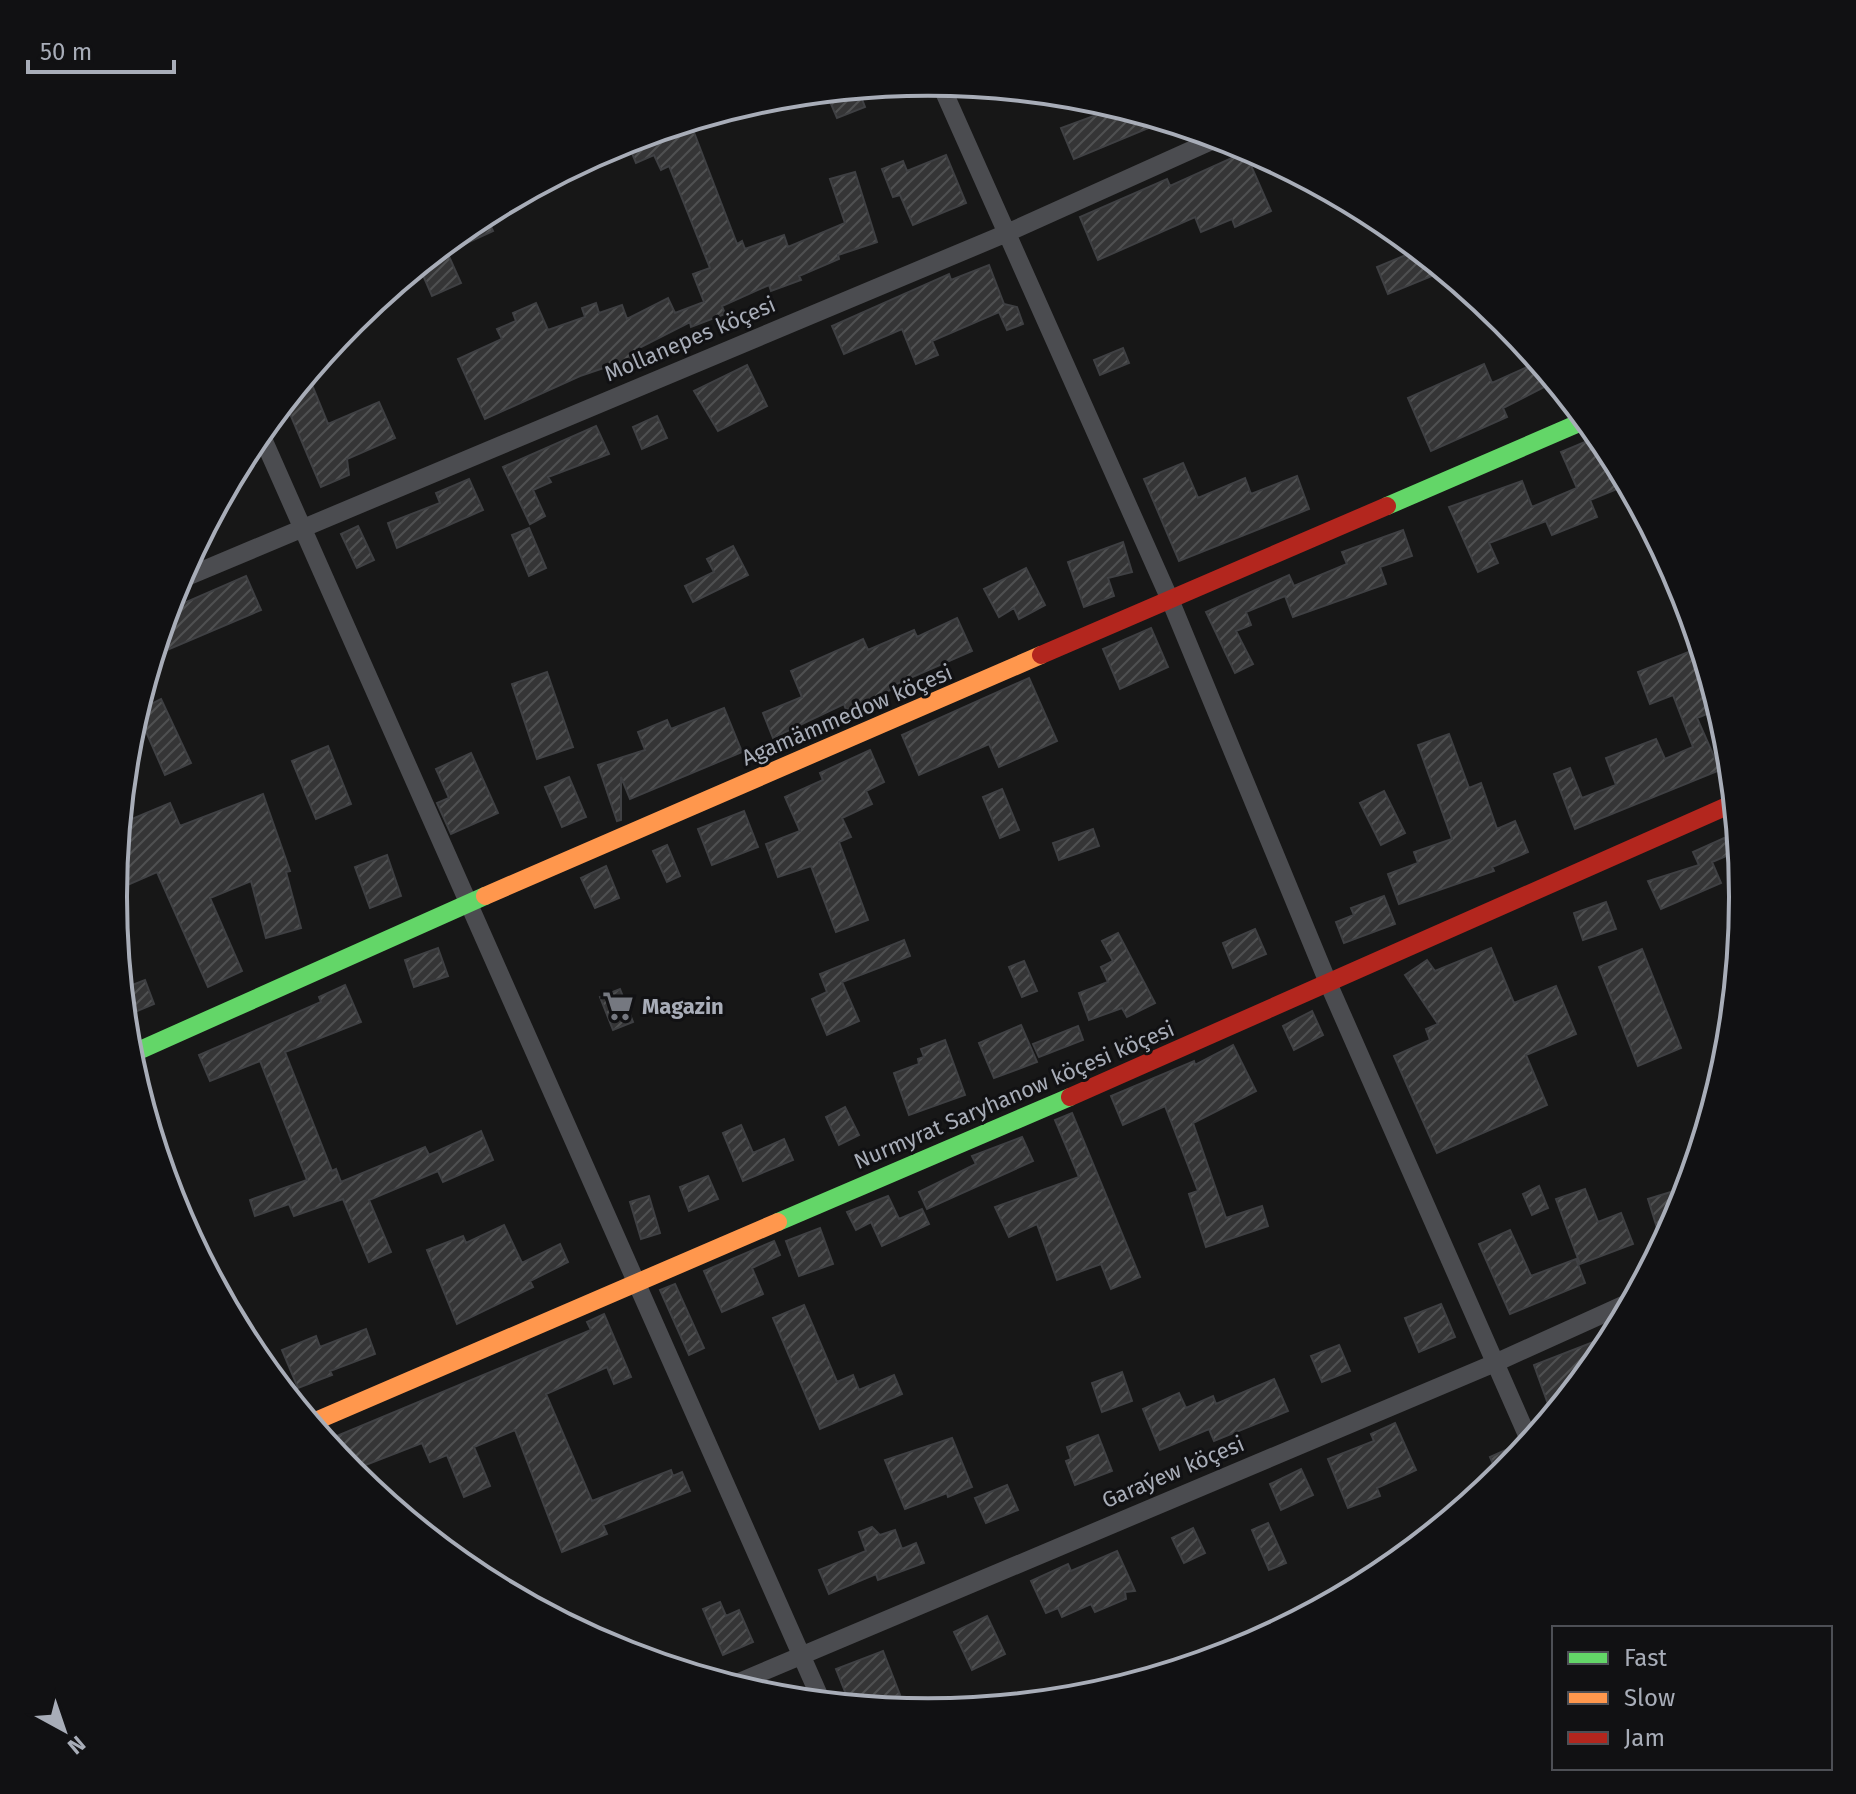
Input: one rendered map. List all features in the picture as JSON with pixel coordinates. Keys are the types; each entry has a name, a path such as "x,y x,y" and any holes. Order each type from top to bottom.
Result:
{"street":[{"path":"946,97 1171,602 1329,985 1525,1430"},
{"name":"Mollanepes köçesi","path":"196,573 1007,233 1202,145"},
{"name":"Agamämmedow köçesi","path":"141,1049 466,904 1575,425"},
{"path":"266,446 466,904 639,1283 817,1690"},
{"name":"Nurmyrat Saryhanow köçesi köçesi","path":"321,1419 1329,985 1723,808"},
{"name":"Garaýew köçesi","path":"749,1678 1495,1363 1615,1309"}],"building":[{"path":"862,99 865,107 837,118 830,102"},
{"path":"1098,114 1149,128 1074,159 1061,128"},
{"path":"694,132 737,244 742,241 745,249 784,235 788,247 845,223 830,179 855,172 877,242 838,255 839,259 799,276 801,280 771,291 769,285 722,306 725,314 691,327 690,322 637,349 639,356 580,376 485,419 458,359 502,339 497,329 516,321 513,313 536,303 548,330 585,317 582,308 596,303 599,313 622,305 627,319 668,298 675,313 704,302 693,274 710,268 669,166 661,170 654,155 636,163 632,153"},
{"path":"946,155 966,203 913,225 900,195 893,197 882,169 903,161 907,171"},
{"path":"1234,157 1250,164 1271,211 1235,227 1232,219 1201,232 1195,217 1098,260 1080,217 1167,179 1170,186"},
{"path":"491,226 493,231 466,243"},
{"path":"1406,255 1433,276 1388,294 1377,267"},
{"path":"449,256 461,283 432,296 423,276"},
{"path":"989,265 1004,304 1017,307 1023,324 1007,330 999,312 932,341 938,355 916,364 902,329 844,354 832,326 949,274 951,280"},
{"path":"1123,348 1129,363 1100,375 1094,360"},
{"path":"1484,364 1492,383 1528,367 1545,387 1503,408 1507,417 1431,451 1408,398"},
{"path":"747,365 767,406 718,431 694,391"},
{"path":"312,386 328,424 379,402 395,438 347,459 349,475 321,487 290,413"},
{"path":"657,416 667,438 642,449 633,427"},
{"path":"596,426 609,454 548,477 551,482 533,490 545,516 530,524 503,467"},
{"path":"1586,441 1617,489 1590,500 1597,517 1552,535 1546,521 1489,543 1498,563 1478,572 1449,507 1522,481 1532,507 1577,488 1561,452"},
{"path":"1183,463 1198,498 1245,478 1251,494 1297,476 1309,509 1179,561 1144,479"},
{"path":"469,479 483,510 397,548 388,523 440,503 436,493"},
{"path":"358,526 374,560 357,568 341,534"},
{"path":"529,528 546,568 529,576 512,535"},
{"path":"1403,530 1412,556 1380,567 1386,584 1293,617 1285,596 1246,612 1251,625 1236,631 1253,664 1235,673 1206,612 1289,575 1294,586 1347,564 1342,552"},
{"path":"1123,542 1132,572 1108,578 1114,596 1084,607 1068,562"},
{"path":"733,546 748,575 693,602 685,586 714,572 707,559"},
{"path":"1026,568 1045,605 1019,619 1014,608 999,617 984,589"},
{"path":"246,576 261,610 167,650 183,603"},
{"path":"957,618 972,651 846,710 844,704 773,738 763,713 802,697 791,671 863,639 868,650 914,630 917,637"},
{"path":"1151,628 1168,667 1120,689 1103,649"},
{"path":"1690,652 1708,714 1697,718 1719,771 1575,829 1554,774 1570,768 1582,798 1616,785 1606,758 1656,739 1665,759 1693,747 1673,695 1650,704 1638,672"},
{"path":"547,672 573,747 537,759 512,684"},
{"path":"1029,678 1057,741 999,767 989,744 919,775 902,735"},
{"path":"161,699 191,763 165,775 145,729 151,704"},
{"path":"724,708 742,752 630,799 621,777 621,820 617,821 598,765 645,750 638,732 667,720 671,729"},
{"path":"1449,734 1469,788 1481,783 1497,829 1515,821 1528,852 1492,867 1494,871 1399,904 1388,874 1418,863 1414,852 1452,839 1418,745"},
{"path":"328,746 351,804 316,819 292,761"},
{"path":"870,750 884,782 866,791 872,804 842,818 851,837 839,842 868,920 836,932 811,866 778,877 766,844 800,831 785,797 823,780 820,773"},
{"path":"471,753 498,813 451,834 437,803 449,798 436,769"},
{"path":"569,777 586,817 562,827 545,787"},
{"path":"1002,789 1019,830 1000,838 983,797"},
{"path":"1384,791 1405,833 1381,845 1360,803"},
{"path":"263,794 290,871 286,872 301,928 266,938 251,881 210,898 242,971 208,987 157,872 127,885 131,819 170,803 180,826"},
{"path":"744,811 758,847 712,865 698,829"},
{"path":"1093,829 1099,846 1059,860 1053,843"},
{"path":"1724,838 1727,856 1712,862 1721,883 1661,909 1648,881 1699,865 1693,852"},
{"path":"667,845 680,876 667,882 653,851"},
{"path":"387,855 401,896 370,908 355,867"},
{"path":"606,866 619,898 595,908 581,878"},
{"path":"1384,896 1395,924 1344,943 1336,922 1354,915 1351,908"},
{"path":"1606,902 1616,929 1583,940 1574,913"},
{"path":"1255,929 1266,954 1233,968 1223,943"},
{"path":"1118,933 1155,1003 1127,1017 1122,1008 1089,1020 1079,993 1108,982 1101,967 1113,961 1102,941"},
{"path":"904,940 910,956 842,982 859,1021 827,1035 812,999 827,992 820,974"},
{"path":"438,948 448,976 414,987 405,960"},
{"path":"1491,948 1514,1003 1556,986 1576,1034 1526,1055 1547,1105 1437,1153 1394,1056 1430,1040 1426,1029 1438,1024 1405,975 1427,960 1435,971"},
{"path":"1642,949 1681,1048 1638,1066 1599,967"},
{"path":"1024,961 1037,991 1022,997 1009,967"},
{"path":"145,980 154,1004 136,1012 132,985"},
{"path":"345,985 361,1022 285,1052 332,1171 336,1169 341,1182 425,1147 429,1155 481,1131 493,1160 443,1182 438,1171 369,1200 391,1252 369,1262 343,1199 294,1216 289,1204 255,1216 250,1200 307,1180 260,1061 210,1081 199,1055 321,1002 319,997"},
{"path":"620,989 633,1022 613,1030 600,997"},
{"path":"1312,1011 1323,1035 1294,1050 1283,1026"},
{"path":"1021,1025 1037,1062 994,1078 979,1043"},
{"path":"1078,1026 1083,1040 1039,1057 1033,1044"},
{"path":"945,1040 965,1095 909,1115 894,1073 919,1064 918,1059 924,1057 921,1049"},
{"path":"1233,1045 1256,1091 1193,1123 1226,1218 1262,1206 1268,1226 1206,1247 1189,1194 1198,1191 1165,1106 1123,1125 1111,1096 1194,1061 1195,1065"},
{"path":"845,1107 859,1135 839,1145 826,1117"},
{"path":"1072,1113 1140,1277 1111,1289 1101,1264 1057,1280 1037,1224 1009,1237 995,1207 1079,1177 1055,1120"},
{"path":"741,1125 753,1153 784,1139 793,1160 743,1181 723,1133"},
{"path":"1022,1137 1033,1161 927,1209 919,1192 976,1164 972,1156"},
{"path":"708,1176 718,1199 689,1211 680,1187"},
{"path":"1539,1186 1548,1208 1532,1215 1523,1194"},
{"path":"1585,1189 1598,1222 1621,1213 1633,1244 1580,1264 1556,1199"},
{"path":"1673,1191 1657,1228 1648,1199"},
{"path":"649,1196 660,1233 641,1239 630,1202"},
{"path":"888,1196 899,1219 922,1209 929,1224 882,1246 871,1222 856,1230 847,1212"},
{"path":"504,1225 522,1263 560,1244 568,1262 530,1281 533,1287 457,1324 427,1250 463,1236 466,1243"},
{"path":"820,1228 833,1264 799,1276 786,1241"},
{"path":"1510,1230 1531,1276 1576,1259 1585,1283 1510,1314 1479,1244"},
{"path":"774,1241 780,1255 752,1268 763,1294 722,1312 704,1271"},
{"path":"675,1284 704,1348 689,1355 660,1290"},
{"path":"1441,1304 1455,1337 1419,1352 1405,1318"},
{"path":"804,1305 837,1382 853,1375 859,1390 894,1375 902,1394 820,1429 773,1318"},
{"path":"604,1314 631,1377 614,1384 607,1367 546,1394 592,1501 671,1470 673,1476 682,1472 690,1491 603,1525 607,1534 562,1552 515,1430 474,1447 490,1486 464,1497 447,1455 430,1462 422,1443 364,1465 337,1436 591,1330 587,1322"},
{"path":"366,1329 375,1354 330,1371 332,1375 298,1388 282,1350 316,1336 320,1347"},
{"path":"1594,1342 1548,1403 1534,1365"},
{"path":"1339,1345 1350,1371 1322,1382 1311,1356"},
{"path":"1122,1372 1132,1401 1102,1412 1092,1383"},
{"path":"1274,1379 1288,1411 1214,1441 1209,1429 1160,1450 1143,1409 1179,1393 1186,1408 1213,1396 1216,1404"},
{"path":"1395,1423 1416,1470 1377,1488 1380,1496 1348,1508 1328,1459 1374,1441 1371,1434"},
{"path":"1098,1435 1112,1471 1075,1485 1066,1461 1071,1459 1067,1447"},
{"path":"952,1438 972,1487 905,1509 885,1460"},
{"path":"1507,1449 1493,1464 1490,1457"},
{"path":"1301,1469 1313,1495 1281,1510 1270,1484"},
{"path":"1007,1485 1018,1510 986,1523 975,1498"},
{"path":"1268,1523 1286,1563 1269,1570 1252,1530"},
{"path":"872,1527 880,1535 895,1530 902,1549 916,1543 924,1563 878,1580 876,1574 829,1594 819,1570 866,1551 859,1532"},
{"path":"1193,1528 1205,1553 1184,1563 1172,1538"},
{"path":"1117,1551 1135,1591 1125,1592 1126,1599 1095,1612 1091,1604 1062,1617 1058,1608 1046,1613 1031,1581 1068,1564 1071,1571"},
{"path":"720,1602 726,1616 739,1610 753,1642 723,1655 703,1609"},
{"path":"987,1616 1005,1654 972,1670 954,1632"},
{"path":"883,1651 900,1695 846,1693 836,1669"}],"traffic: fast":[{"path":"1387,506 1575,425"},
{"path":"141,1049 485,896"},
{"path":"778,1222 1070,1097"}],"traffic: slow":[{"path":"485,896 1041,655"},
{"path":"321,1419 778,1222"}],"traffic: jam":[{"path":"1041,655 1387,506"},
{"path":"1070,1097 1723,808"}],"place":[{"name":"Magazin","path":"618,1006"}]}
